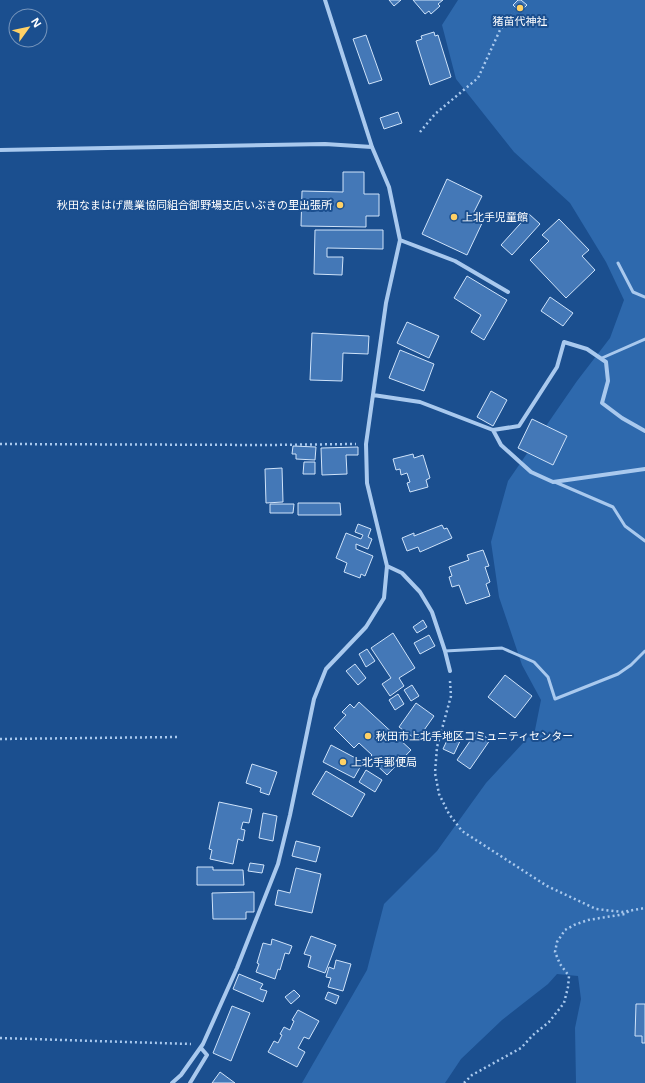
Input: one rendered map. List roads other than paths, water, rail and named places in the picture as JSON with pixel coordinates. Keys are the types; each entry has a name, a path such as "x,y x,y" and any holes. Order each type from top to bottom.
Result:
{"street":[{"path":"172,1083 181,1075 202,1046 237,968 278,864 290,815 314,699 326,669 366,627 384,598 387,566 367,482 366,444 386,303 400,240 389,187 372,147 325,0"},
{"path":"0,150 326,144 372,147"},
{"path":"400,240 455,261 508,292"},
{"path":"373,395 420,402 493,430 519,426 557,367 564,342 587,349 606,362 608,381 602,403 622,418 645,431"},
{"path":"493,430 501,445 531,472 553,482 645,469"},
{"path":"387,566 402,573 420,592 432,612 450,671"},
{"path":"190,1083 207,1055 202,1046"}],"lane":[{"path":"618,262 633,292 645,297"},
{"path":"602,358 645,339"},
{"path":"553,482 612,507 625,526 645,541"},
{"path":"445,651 502,648 528,659 534,662 548,677 555,699 618,674 631,665 645,651"}],"place":[{"name":"猪苗代神社","path":"520,8"},
{"name":"秋田なまはげ農業協同組合御野場支店いぶきの里出張所","path":"340,205"},
{"name":"上北手児童館","path":"454,217"},
{"name":"秋田市上北手地区コミュニティセンター","path":"368,736"},
{"name":"上北手郵便局","path":"343,762"}]}
